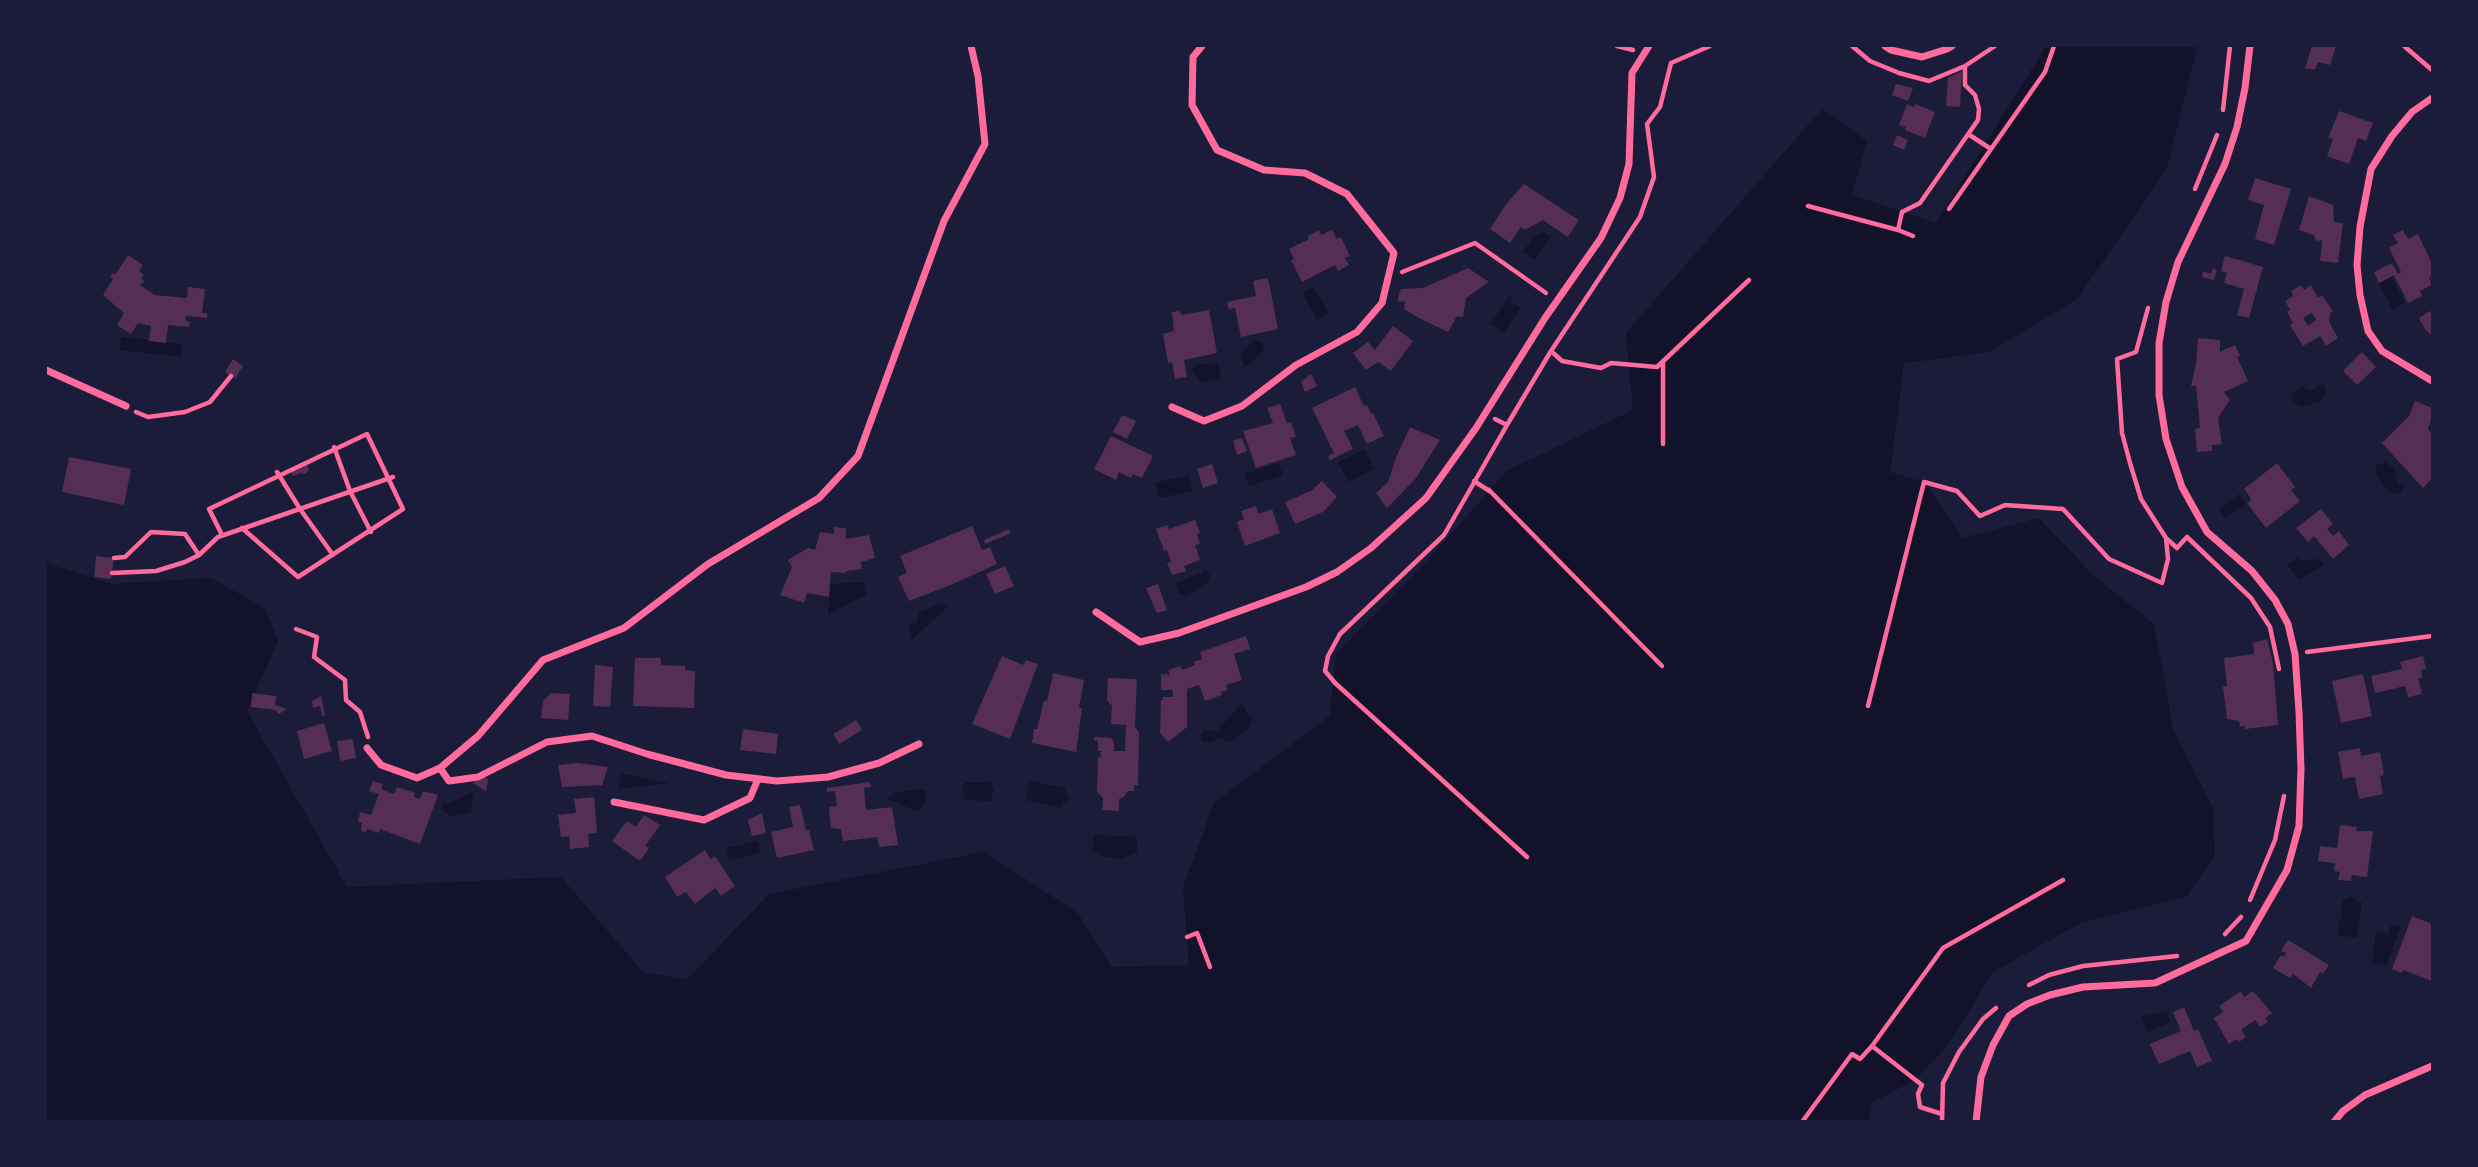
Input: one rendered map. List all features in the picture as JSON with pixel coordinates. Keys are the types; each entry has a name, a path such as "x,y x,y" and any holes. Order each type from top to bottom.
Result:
{"street":[{"path":"367,748 381,765 417,778 440,768 478,736 543,660 624,628 708,564 819,498 858,456 944,221 985,144 978,76 971,46"},
{"path":"1172,407 1204,421 1242,406 1296,365 1357,332 1382,303 1394,253 1347,194 1305,173 1264,170 1217,150 1192,105 1193,57 1202,46"},
{"path":"1096,612 1140,642 1179,633 1306,587 1337,572 1371,548 1426,498 1601,238 1620,198 1629,164 1632,73 1649,46"},
{"path":"1885,46 1891,50 1923,57 1952,46"},
{"path":"1976,1122 1981,1077 1993,1045 2009,1016 2027,1004 2072,990 2155,983 2246,941 2287,870 2299,826 2301,769 2295,654 2288,624 2275,600 2252,571 2207,531 2182,487 2166,439 2159,395 2159,343 2166,302 2178,262 2225,164 2237,127 2250,46"},
{"path":"2432,98 2412,112 2392,136 2371,169 2360,227 2357,265 2368,331 2382,351 2432,381"},
{"path":"46,370 126,406"},
{"path":"440,768 449,781 478,778 547,742 592,736 646,754 726,775 777,781 828,777 879,763 919,744"},
{"path":"614,802 704,820 750,798 758,779"},
{"path":"2334,1122 2343,1111 2365,1095 2432,1066"}],"path":[{"path":"1852,46 1870,61 1929,81 1965,66 1995,46"},
{"path":"1949,209 2045,72 2054,46"},
{"path":"2222,122 2230,46"},
{"path":"2404,46 2432,70"},
{"path":"1898,230 1902,212 1920,203 1978,120 1979,109 1975,95 1965,85 1965,66"},
{"path":"1968,134 1991,149"},
{"path":"2191,198 2217,135"},
{"path":"1808,206 1913,236"},
{"path":"1388,278 1475,243 1557,301"},
{"path":"1527,857 1335,683 1325,671 1328,656 1340,634 1444,536 1551,351 1562,361 1601,368 1611,363 1657,367 1749,279"},
{"path":"2151,299 2136,352 2117,359 2122,433 2141,499 2166,538 2177,548 2187,537 2251,598 2270,627 2281,675"},
{"path":"1663,361 1663,444"},
{"path":"126,406 148,417 185,412 210,401 231,376"},
{"path":"1485,414 1507,425"},
{"path":"222,535 209,509 334,447 367,434 391,477 403,509 299,577 242,528"},
{"path":"334,447 371,532"},
{"path":"278,474 334,556"},
{"path":"112,573 156,571 185,562 199,555 222,535 391,477"},
{"path":"1474,481 1490,491 1662,666"},
{"path":"1868,706 1924,482 1956,491 1980,516 2005,505 2063,509 2109,559 2161,583 2168,559 2166,538"},
{"path":"114,558 125,557 151,532 185,534 199,555"},
{"path":"296,629 317,637 314,657 345,681 346,700 360,712 369,740 367,748"},
{"path":"2295,654 2432,636"},
{"path":"2220,940 2241,918 2253,894 2275,841 2286,785"},
{"path":"1802,1122 1852,1054 1860,1059 1872,1046 1944,948 2063,880"},
{"path":"1187,937 1197,933 1210,967"},
{"path":"2020,990 2049,975 2084,966 2190,954"},
{"path":"1942,1122 1943,1083 1959,1052 1983,1019 2001,1003"},
{"path":"1872,1046 1922,1085 1918,1094 1920,1107 1942,1114"}],"shaded area":[{"path":"2046,46 2197,46 2166,170 2077,299 1989,352 1904,363 1890,472 1924,482 1963,538 2039,518 2093,575 2154,624 2173,729 2213,808 2215,855 2186,897 2082,922 1993,972 1948,1045 1916,1079 1872,1103 1869,1121 46,1122 46,563 111,584 211,578 266,609 278,641 247,711 347,887 561,877 643,972 687,980 769,894 984,852 1078,913 1111,967 1189,965 1183,887 1214,803 1330,716 1336,654 1427,561 1507,471 1633,410 1626,333 1822,109 1867,141 1852,195 1936,223"},
{"path":"1543,232 1550,237 1535,260 1523,252 1534,236"},
{"path":"2392,277 2405,303 2392,309 2379,283"},
{"path":"1313,287 1329,313 1317,320 1303,293"},
{"path":"1509,296 1512,298 1510,301 1520,308 1504,333 1491,324"},
{"path":"121,337 182,344 181,357 120,350"},
{"path":"1255,340 1262,342 1264,350 1249,365 1244,366 1240,354"},
{"path":"1218,363 1221,379 1201,382 1192,370 1195,365"},
{"path":"2320,384 2325,386 2327,392 2319,402 2301,407 2293,402 2292,394 2297,389 2303,387 2311,391"},
{"path":"1365,449 1374,469 1348,482 1338,462"},
{"path":"2385,462 2394,468 2399,486 2405,484 2400,493 2387,489 2375,474 2376,466"},
{"path":"1278,463 1283,475 1249,486 1245,474"},
{"path":"1188,475 1192,491 1159,498 1155,483"},
{"path":"2239,494 2246,504 2225,518 2219,510"},
{"path":"2298,557 2302,561 2320,559 2324,565 2299,580 2288,565"},
{"path":"1206,568 1209,581 1187,596 1179,594 1175,583 1202,573"},
{"path":"864,582 866,594 828,615 830,584"},
{"path":"939,604 947,607 912,640 908,624 916,623 919,613"},
{"path":"1242,703 1249,716 1253,717 1250,727 1229,742 1221,738 1210,743 1202,741 1204,730 1216,732"},
{"path":"622,774 669,783 618,789"},
{"path":"1030,781 1066,788 1068,800 1063,803 1062,808 1026,800"},
{"path":"965,782 991,782 994,790 990,801 965,800 962,790"},
{"path":"925,790 927,795 922,808 917,811 887,799 894,793"},
{"path":"473,792 471,812 451,817 441,808 443,803 450,803"},
{"path":"1094,835 1137,837 1137,853 1119,859 1102,856 1092,850"},
{"path":"758,841 760,853 729,860 726,848"},
{"path":"2350,897 2362,902 2357,938 2338,935 2343,899"},
{"path":"2391,925 2401,927 2386,966 2372,962 2376,931 2388,934"},
{"path":"2166,1011 2171,1022 2148,1032 2141,1017"}],"building":[{"path":"2312,46 2336,46 2330,65 2318,62 2315,69 2305,69"},
{"path":"1962,71 1960,107 1946,106 1948,78"},
{"path":"1896,84 1913,88 1908,101 1892,95"},
{"path":"1907,104 1914,107 1915,104 1935,112 1925,138 1899,125"},
{"path":"2339,111 2373,123 2366,141 2358,138 2349,164 2327,156 2333,139 2328,138"},
{"path":"1897,135 1908,140 1904,150 1893,145"},
{"path":"2255,178 2291,189 2274,245 2255,239 2264,205 2248,200"},
{"path":"1524,184 1579,220 1568,237 1543,220 1525,230 1521,227 1510,243 1490,229 1506,204"},
{"path":"2309,196 2333,205 2334,222 2343,223 2338,263 2320,261 2322,240 2316,241 2314,235 2299,230"},
{"path":"1319,230 1321,235 1332,230 1337,239 1341,237 1350,256 1345,258 1349,265 1338,271 1335,265 1302,282 1291,260 1294,259 1289,249 1309,239 1308,236"},
{"path":"2403,230 2408,239 2418,234 2432,264 2432,276 2429,278 2432,285 2420,291 2422,296 2408,303 2394,275 2379,283 2374,272 2392,263 2398,274 2401,272 2389,248 2398,243 2393,235"},
{"path":"128,255 143,265 139,271 144,275 141,278 144,281 140,285 155,295 187,298 188,287 205,289 202,313 207,313 207,318 186,316 186,321 190,322 189,327 168,325 166,343 149,341 151,326 138,323 131,334 117,325 124,313 103,295 113,279 110,277 113,273 115,275"},
{"path":"2225,256 2263,267 2249,318 2237,315 2244,289 2224,283 2227,273 2221,271"},
{"path":"1468,268 1489,282 1466,298 1463,317 1457,316 1448,332 1404,309 1405,302 1397,301 1401,289 1423,288"},
{"path":"2213,268 2217,270 2214,280 2202,277 2203,271 2211,274"},
{"path":"1268,278 1278,329 1241,337 1235,308 1229,309 1227,302 1256,296 1253,281"},
{"path":"2301,285 2304,290 2311,285 2318,298 2322,295 2333,311 2330,313 2329,322 2338,338 2326,346 2320,336 2303,346 2290,325 2293,323 2287,312 2290,310 2285,301 2293,296 2291,291","holes":["2312,313 2316,320 2308,326 2303,318"]},
{"path":"1209,310 1217,353 1184,360 1187,377 1175,379 1172,362 1168,363 1163,334 1174,331 1172,312 1179,311 1182,315"},
{"path":"2432,310 2432,336 2419,318"},
{"path":"1393,326 1413,341 1391,371 1378,362 1366,370 1353,353 1368,342 1375,350"},
{"path":"2198,338 2220,340 2220,352 2235,345 2240,356 2237,357 2248,381 2224,392 2230,400 2218,418 2222,444 2212,445 2212,451 2197,452 2195,429 2200,428 2196,386 2191,386"},
{"path":"2362,352 2376,367 2357,385 2343,371"},
{"path":"233,359 243,366 235,379 225,372"},
{"path":"1311,374 1317,386 1305,392 1301,382"},
{"path":"1355,387 1364,406 1367,405 1371,414 1373,413 1384,436 1367,444 1358,425 1344,431 1353,449 1330,460 1328,456 1334,453 1312,408"},
{"path":"2415,401 2432,408 2428,429 2432,434 2432,478 2423,488 2382,443 2409,416"},
{"path":"1280,404 1296,437 1290,438 1296,455 1256,468 1243,431 1273,423 1267,408"},
{"path":"1122,415 1136,421 1127,439 1113,432"},
{"path":"1410,427 1440,440 1416,478 1387,508 1376,493 1388,482"},
{"path":"1111,436 1153,456 1142,478 1133,474 1131,478 1119,472 1116,480 1094,469"},
{"path":"1242,438 1247,451 1237,455 1233,441"},
{"path":"69,457 131,469 124,505 62,492"},
{"path":"307,462 309,470 305,474 293,476 290,470"},
{"path":"2277,463 2295,487 2291,490 2300,501 2266,528 2247,503 2251,501 2244,489"},
{"path":"1212,464 1218,483 1203,488 1197,469"},
{"path":"1322,481 1337,497 1323,512 1295,524 1285,502 1311,491"},
{"path":"1256,506 1259,514 1272,509 1280,533 1245,546 1237,522 1244,519 1241,511"},
{"path":"2321,509 2333,524 2327,529 2333,536 2339,531 2349,545 2333,559 2314,536 2308,542 2296,528"},
{"path":"1195,520 1200,533 1197,534 1200,544 1195,545 1200,560 1184,566 1186,571 1172,575 1167,563 1171,562 1167,550 1164,551 1156,529 1167,525 1169,529"},
{"path":"972,526 982,550 990,547 997,564 909,601 898,577 907,573 900,556"},
{"path":"834,527 846,528 846,539 869,535 875,558 861,562 862,569 846,573 831,572 829,597 807,593 804,603 780,595 792,567 788,560 808,548 815,550 820,532 834,534"},
{"path":"1009,529 1011,533 985,544 984,540"},
{"path":"96,556 114,558 111,579 94,577"},
{"path":"1005,566 1014,586 995,594 986,574"},
{"path":"1158,584 1167,610 1157,613 1146,588"},
{"path":"1246,636 1250,649 1234,654 1242,680 1226,685 1228,690 1221,692 1222,695 1205,701 1199,685 1187,689 1187,727 1168,742 1160,733 1161,700 1163,697 1173,697 1173,690 1161,690 1161,674 1170,675 1168,670 1180,666 1182,670 1195,665 1194,662 1202,659 1200,652"},
{"path":"2267,639 2273,663 2278,725 2245,729 2245,726 2240,726 2239,721 2227,719 2223,686 2227,686 2224,658 2254,654 2253,643"},
{"path":"1002,656 1023,665 1026,660 1038,664 1010,739 972,724"},
{"path":"2423,656 2426,669 2421,670 2422,678 2418,678 2422,694 2408,697 2405,686 2375,693 2371,676 2402,669 2400,662"},
{"path":"635,658 661,658 661,665 685,666 685,670 695,671 694,708 633,706"},
{"path":"595,665 613,667 610,707 593,706"},
{"path":"1053,673 1084,680 1076,752 1032,743 1044,701 1047,701"},
{"path":"2363,674 2372,716 2341,723 2332,681"},
{"path":"1108,678 1137,679 1135,727 1139,733 1138,785 1134,785 1134,791 1128,791 1119,799 1119,811 1102,810 1103,798 1097,792 1098,757 1100,758 1101,751 1098,751 1095,737 1111,738 1114,751 1125,751 1126,725 1111,724 1112,706 1107,700"},
{"path":"252,693 276,696 275,705 287,709 279,714 275,710 251,707"},
{"path":"551,693 570,694 568,720 541,718 543,701"},
{"path":"321,696 325,715 322,716 320,706 313,708 312,701"},
{"path":"856,720 862,730 839,744 833,734"},
{"path":"324,723 332,751 304,759 297,731"},
{"path":"743,729 778,734 776,754 740,750"},
{"path":"353,739 356,758 340,761 337,741"},
{"path":"2360,748 2361,756 2380,752 2384,775 2380,776 2383,794 2359,799 2355,777 2343,779 2338,752"},
{"path":"578,763 608,767 602,785 562,787 558,765"},
{"path":"485,777 488,780 486,791 473,783"},
{"path":"373,781 383,784 381,789 394,794 397,787 415,793 414,797 420,799 423,791 438,795 420,844 380,829 379,833 367,829 366,832 361,831 362,823 358,822 360,812 371,815 379,794 369,791"},
{"path":"870,782 871,787 864,788 866,810 892,807 898,845 879,847 877,837 843,841 841,829 831,828 829,807 837,806 835,791 827,792 827,788"},
{"path":"594,797 597,833 588,834 589,847 570,849 569,836 561,837 558,815 576,813 574,799"},
{"path":"800,805 814,850 777,858 771,832 793,827 789,807"},
{"path":"762,813 766,833 752,836 748,820"},
{"path":"644,815 660,825 645,846 649,848 640,861 612,841 627,821 636,827"},
{"path":"2340,825 2357,827 2356,831 2373,831 2367,877 2352,875 2351,881 2338,880 2340,872 2334,871 2335,863 2318,861 2320,846 2337,848"},
{"path":"705,850 710,859 715,856 735,886 721,896 710,881 715,888 695,904 686,892 677,897 665,877"},
{"path":"2412,916 2432,924 2432,981 2403,970 2402,973 2392,969"},
{"path":"2288,940 2329,965 2323,974 2320,972 2311,988 2293,974 2290,978 2273,968 2281,955 2284,957 2286,953 2281,951"},
{"path":"2241,991 2244,997 2253,991 2272,1013 2265,1018 2268,1022 2260,1027 2255,1020 2241,1030 2246,1037 2229,1044 2214,1018 2223,1012 2219,1006"},
{"path":"2184,1007 2194,1031 2198,1029 2212,1061 2197,1067 2190,1051 2159,1064 2150,1044 2181,1031 2173,1012"}]}
